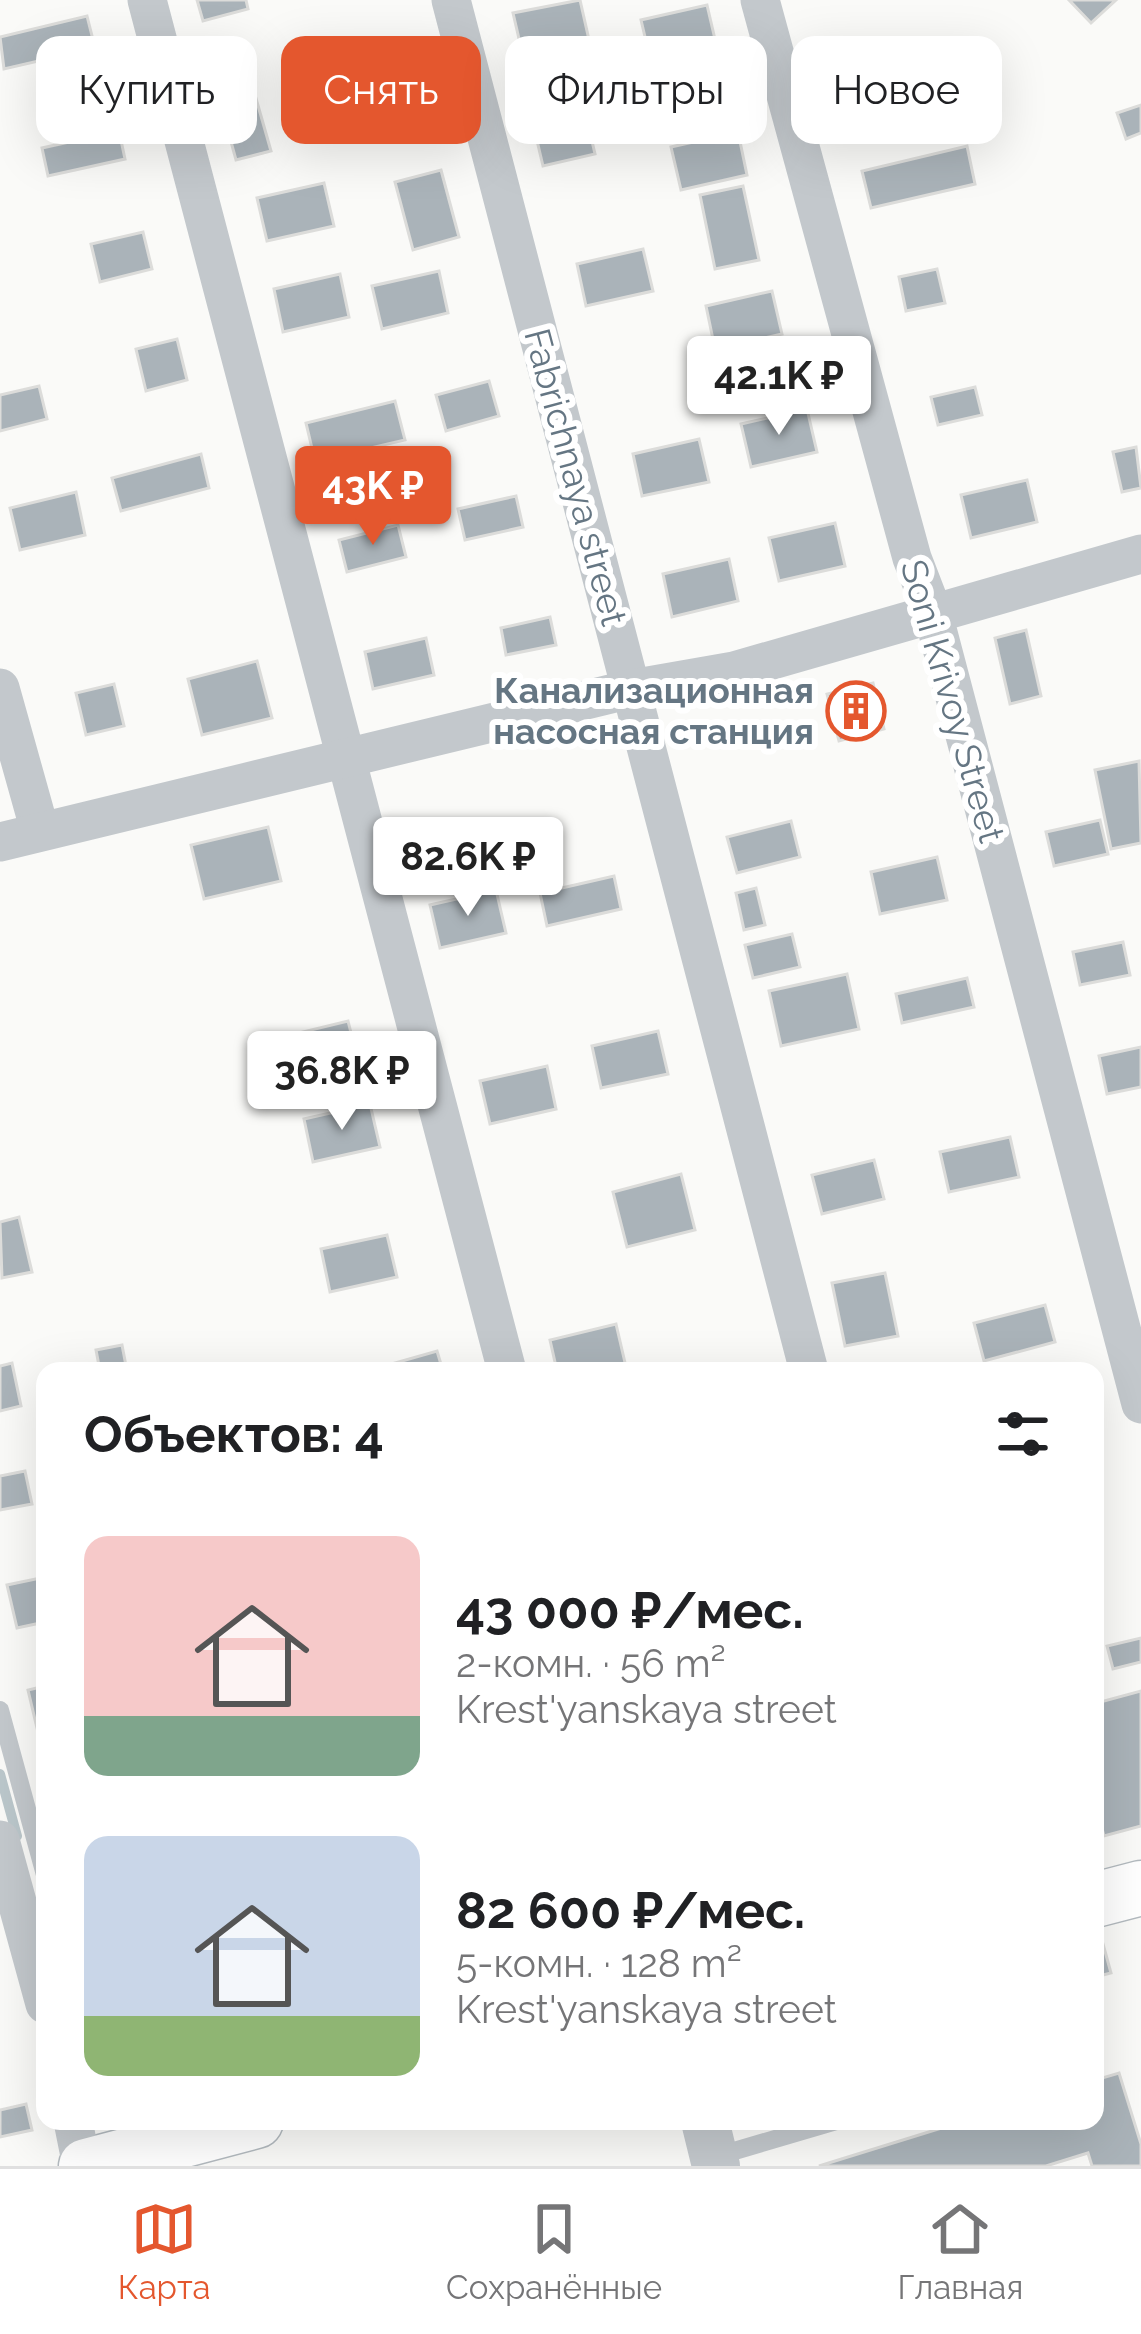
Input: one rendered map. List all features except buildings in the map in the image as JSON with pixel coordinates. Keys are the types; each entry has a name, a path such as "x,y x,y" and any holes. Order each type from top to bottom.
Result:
{"main road":[{"path":"1104,1898 1141,1888"},
{"path":"110,2158 220,2130"}],"street":[{"path":"147,0 505,1362"},
{"name":"Fabrichnaya street","path":"451,0 807,1362"},
{"name":"Soni Krivoy Street","path":"760,0 912,559 932,610 1141,1404"},
{"path":"0,842 631,689 734,671 932,610 1141,554"},
{"path":"0,688 40,832"},
{"path":"0,1840 36,1971"},
{"path":"82,2130 110,2158"}],"lane":[{"path":"0,1710 36,1842"},
{"path":"711,2148 794,2130"}],"waterway":[{"path":"0,1774 17,1836"}],"place":[{"name":"Канализационная насосная станция","path":"856,711"}]}
